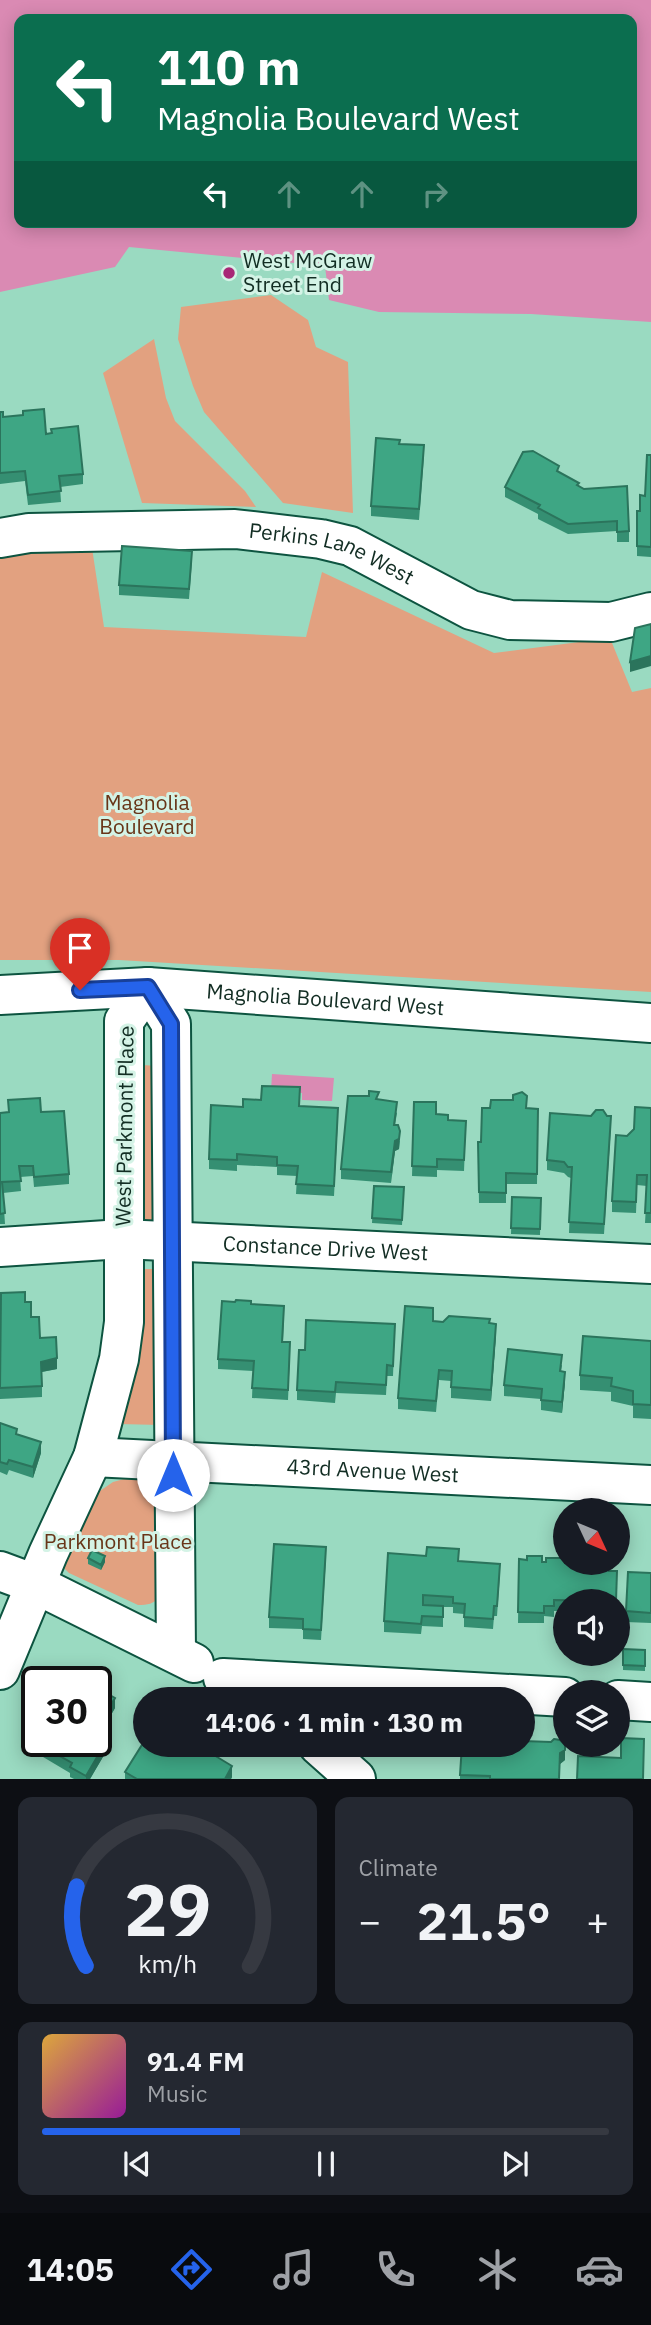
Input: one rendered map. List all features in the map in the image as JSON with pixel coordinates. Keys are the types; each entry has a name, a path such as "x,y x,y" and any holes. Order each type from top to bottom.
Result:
{"street":[{"name":"Perkins Lane West","path":"0,538 29,533 216,529 310,537 350,546 471,610 510,620 611,622 651,612"},
{"name":"Magnolia Boulevard West","path":"0,995 148,987 651,1023"},
{"name":"West Parkmont Place","path":"0,1670 35,1584 93,1457 119,1359 124,1321 124,1021 148,987 171,1024 176,1653"},
{"name":"Constance Drive West","path":"0,1247 122,1239 651,1264"},
{"name":"43rd Avenue West","path":"93,1457 651,1485"},
{"path":"0,1571 35,1584 176,1653 235,1687"},
{"path":"535,1696 553,1697"},
{"path":"630,1701 651,1702"},
{"path":"331,1757 356,1779"}],"green space":[{"path":"271,295 308,320 316,347 348,362 353,513 283,503 204,412 193,386 178,339 181,307"},
{"path":"154,339 166,398 175,421 245,491 256,507 142,503 103,373"},
{"name":"Magnolia Boulevard","path":"92,548 104,627 306,637 322,572 494,653 610,638 632,692 651,688 651,992 119,960 0,960 0,556"},
{"path":"142,1065 158,1066 160,1226 140,1226"},
{"path":"140,1269 160,1269 160,1425 119,1424"},
{"name":"Parkmont Place","path":"139,1475 154,1479 159,1485 160,1597 150,1604 138,1605 69,1573 61,1565 94,1495 113,1482"}],"shaded area":[{"path":"0,0 651,0 651,322 531,314 379,312 329,300 325,266 129,247 115,267 0,292"},
{"path":"272,1074 334,1078 332,1101 302,1100 302,1093 271,1091"}],"building":[{"path":"44,409 46,434 52,433 51,429 78,426 83,474 59,476 61,491 28,495 25,471 0,473 0,412 3,412 3,417"},
{"path":"376,438 400,440 399,444 424,445 419,509 371,506"},
{"path":"533,451 559,466 557,471 579,483 577,485 584,489 627,486 629,531 617,532 617,521 568,524 538,508 540,505 505,487 523,452"},
{"path":"647,455 651,455 651,547 637,546 637,511 640,511 640,495 645,496"},
{"path":"122,546 192,551 189,589 119,585"},
{"path":"651,624 651,656 630,662 635,628"},
{"path":"262,1086 300,1087 299,1106 338,1108 334,1186 296,1184 298,1166 277,1165 277,1157 237,1154 237,1160 209,1159 211,1105 243,1107 243,1099 261,1100"},
{"path":"369,1091 379,1092 376,1099 397,1102 394,1125 398,1125 400,1131 399,1139 395,1141 391,1172 341,1169 348,1096 369,1096"},
{"path":"522,1092 527,1096 526,1108 538,1109 537,1174 506,1173 506,1193 479,1192 478,1142 481,1142 482,1108 490,1108 491,1100 513,1100 513,1095"},
{"path":"40,1098 41,1112 64,1111 69,1174 34,1177 33,1166 19,1166 21,1181 2,1182 5,1213 0,1214 0,1113 9,1112 8,1100"},
{"path":"414,1102 436,1102 436,1114 448,1115 448,1120 466,1121 464,1160 437,1159 437,1167 412,1166"},
{"path":"635,1107 651,1108 651,1213 645,1213 647,1175 637,1175 636,1202 612,1201 616,1135 627,1136 634,1129"},
{"path":"596,1110 603,1110 607,1116 611,1116 604,1224 569,1222 572,1167 568,1167 564,1162 547,1160 550,1113 591,1116"},
{"path":"374,1186 404,1187 402,1220 372,1218"},
{"path":"512,1197 541,1198 540,1229 511,1228"},
{"path":"25,1292 25,1302 31,1302 31,1317 39,1317 40,1338 56,1337 57,1358 41,1362 42,1386 0,1388 1,1293"},
{"path":"222,1301 251,1301 251,1304 284,1306 282,1342 290,1342 288,1390 252,1388 254,1361 218,1359"},
{"path":"405,1306 433,1308 433,1321 443,1322 449,1316 490,1319 489,1323 496,1324 491,1390 451,1387 452,1371 439,1370 436,1401 398,1398"},
{"path":"306,1320 395,1324 393,1366 387,1365 386,1385 336,1382 335,1392 297,1390 299,1350 305,1350"},
{"path":"583,1336 651,1341 651,1405 633,1404 633,1391 611,1386 612,1378 580,1375"},
{"path":"508,1349 562,1355 560,1371 565,1372 562,1402 541,1400 542,1389 504,1385"},
{"path":"0,1423 17,1429 16,1434 41,1442 33,1467 9,1460 7,1464 0,1462"},
{"path":"274,1544 326,1547 321,1630 303,1629 303,1619 269,1617"},
{"path":"427,1547 459,1549 458,1561 500,1564 497,1606 494,1606 493,1619 464,1617 465,1604 453,1603 453,1597 423,1595 423,1605 443,1606 443,1617 422,1616 421,1624 384,1621 388,1553 426,1556"},
{"path":"92,1550 105,1556 101,1565 88,1558"},
{"path":"527,1556 542,1556 542,1562 546,1562 546,1558 553,1558 553,1575 617,1575 616,1589 553,1589 553,1606 544,1606 544,1613 518,1612 519,1559 527,1560"},
{"path":"630,1572 651,1573 651,1613 630,1611 630,1589 627,1589"},
{"path":"630,1649 645,1650 645,1666 630,1665"},
{"path":"630,1738 644,1739 643,1779 577,1779 578,1757 630,1757"},
{"path":"553,1740 553,1757 560,1757 559,1779 490,1779 490,1776 460,1775 461,1757 535,1757 535,1741"},
{"path":"61,1757 97,1757 86,1776 70,1767 72,1763"},
{"path":"134,1757 217,1757 232,1766 225,1779 137,1779 125,1772"}],"place":[{"name":"West McGraw Street End","path":"229,273"}],"route":[{"path":"80,990 148,987 171,1024 173,1475"}]}
